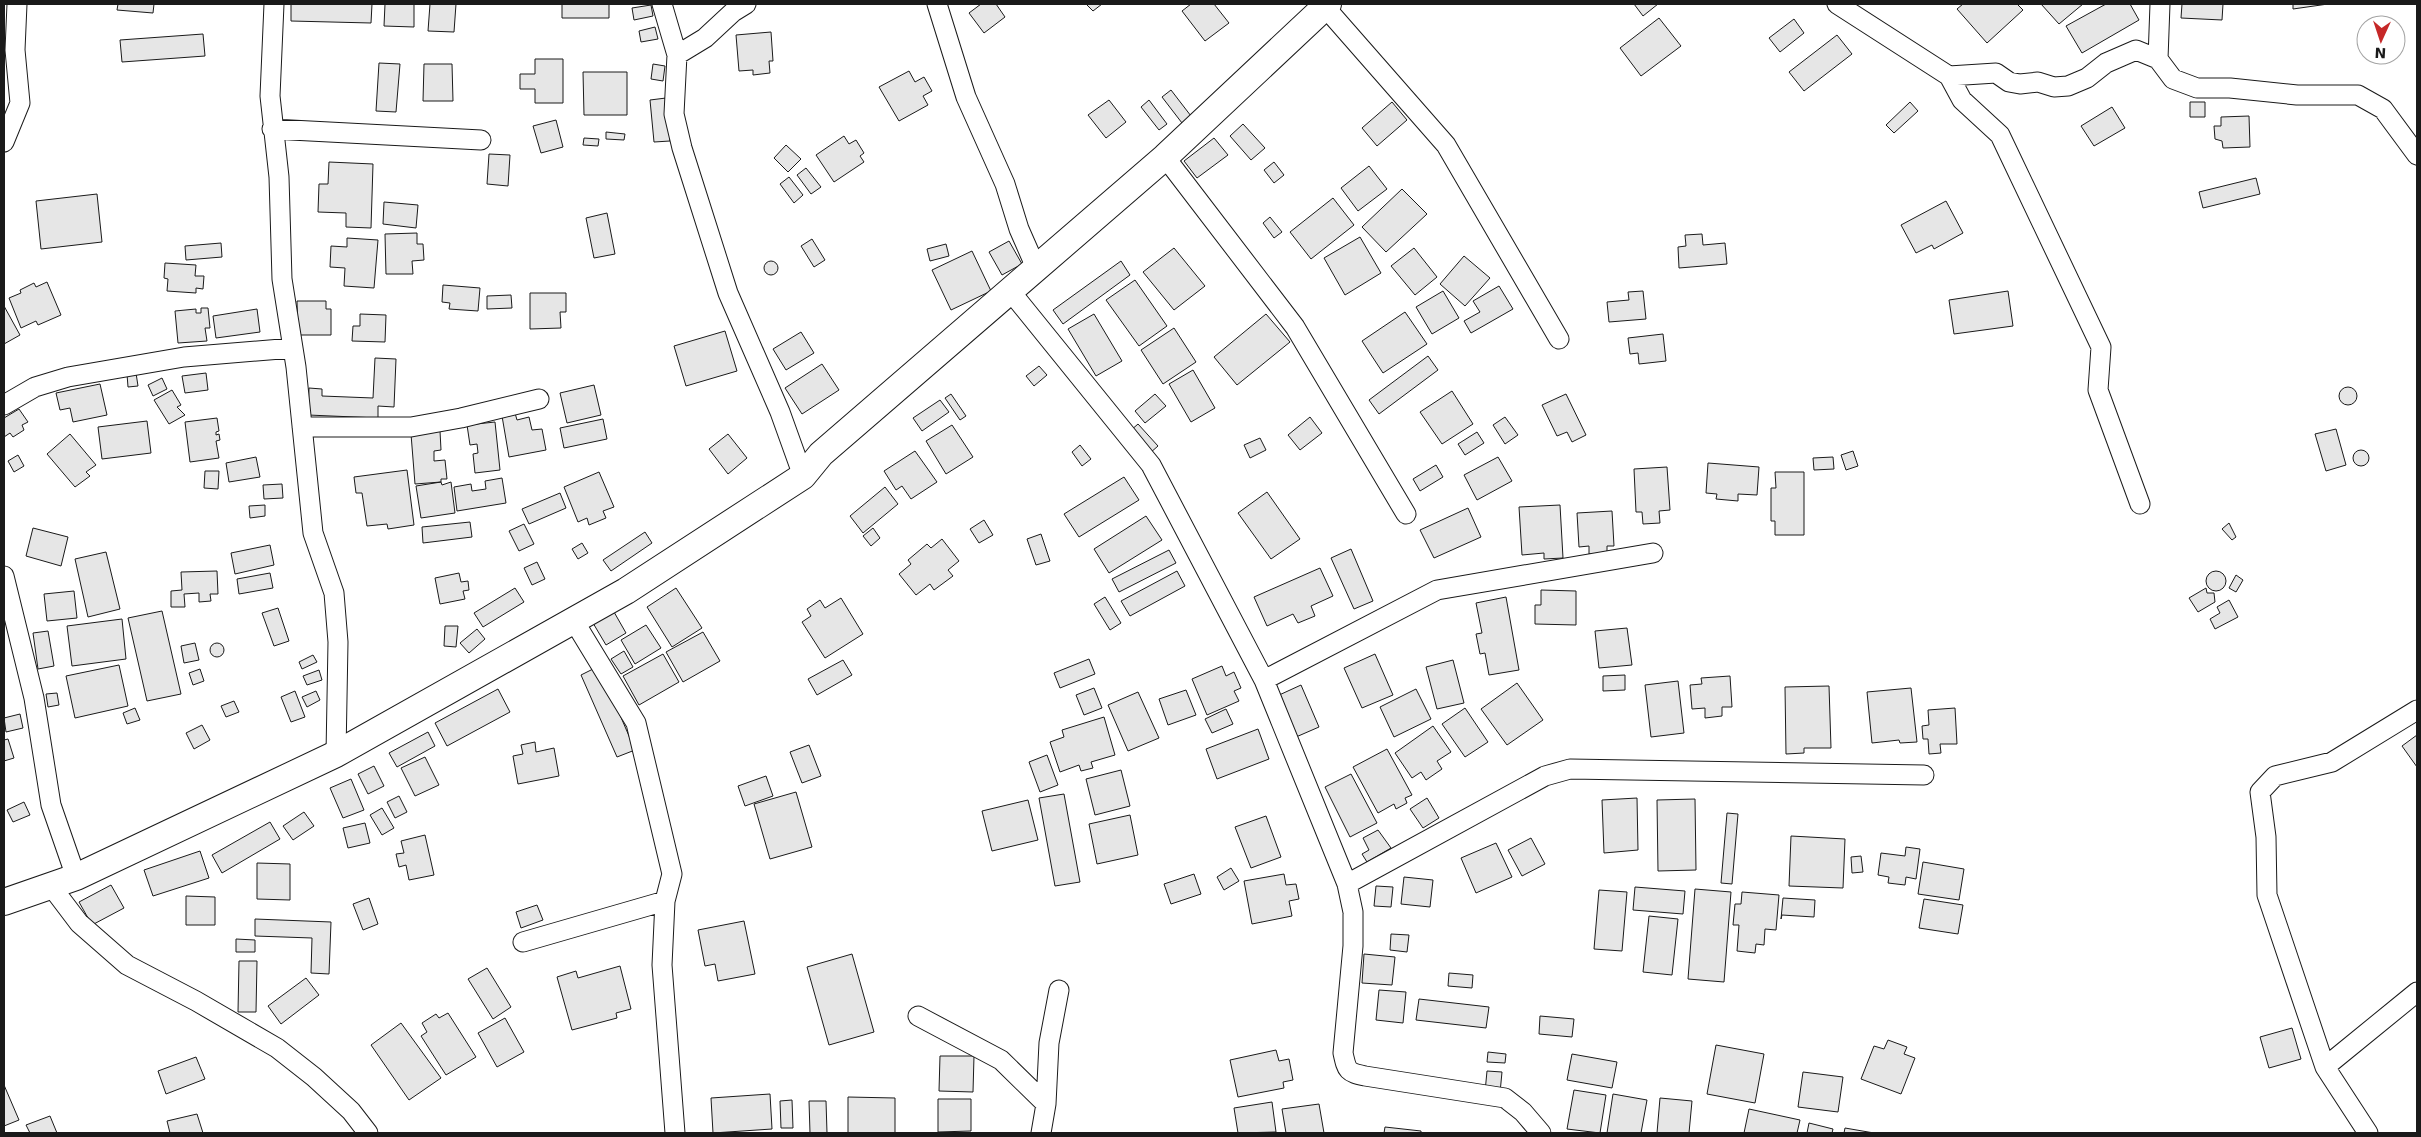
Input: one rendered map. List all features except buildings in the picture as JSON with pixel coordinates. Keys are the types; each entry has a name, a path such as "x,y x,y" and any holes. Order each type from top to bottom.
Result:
{"street":[{"path":"4,142 20,103 9,49 17,4"},
{"path":"274,4 270,96 278,177 282,279 293,348 313,532 334,593 338,642 336,754"},
{"path":"662,4 677,55 674,114 682,148 728,293 780,412 803,476"},
{"path":"677,55 705,38 733,12 746,4"},
{"path":"937,4 966,97 1005,184 1019,229 1037,270"},
{"path":"1837,4 1949,76 1962,100 2000,135 2101,347 2098,390 2140,504"},
{"path":"2158,59 2160,4"},
{"path":"4,902 76,877 336,754 626,591 803,476 821,454 1037,270 1165,157 1326,5 1446,145 1559,339"},
{"path":"1949,76 1996,73 2010,82 2020,84 2038,82 2054,87 2068,86 2088,78 2106,64 2136,50 2158,59 2172,79 2198,88 2238,89 2297,96 2358,95 2383,109 2417,155"},
{"path":"272,129 480,140"},
{"path":"1165,157 1295,326 1406,514"},
{"path":"1011,292 1151,465 1264,680 1347,884 1353,912 1343,1053 1346,1067 1351,1073 1365,1076 1505,1098 1523,1112 1541,1133"},
{"path":"4,405 35,387 68,377 184,357 293,348"},
{"path":"302,427 411,427 461,418 539,399"},
{"path":"1264,680 1437,590 1653,553"},
{"path":"4,576 34,698 51,805 76,877"},
{"path":"574,621 636,723 672,874 665,901 662,965 675,1133"},
{"path":"2368,1133 2325,1067 2267,895 2266,837 2260,792 2275,776 2332,762 2417,710"},
{"path":"1347,884 1545,776 1570,770 1924,775"},
{"path":"51,886 79,923 127,964 196,1001 276,1048 314,1077 345,1106 368,1133"},
{"path":"523,942 665,901"},
{"path":"1041,1133 1046,1104 1049,1043 1059,990"},
{"path":"2325,1067 2417,992"},
{"path":"918,1016 1001,1060 1046,1104"}]}
